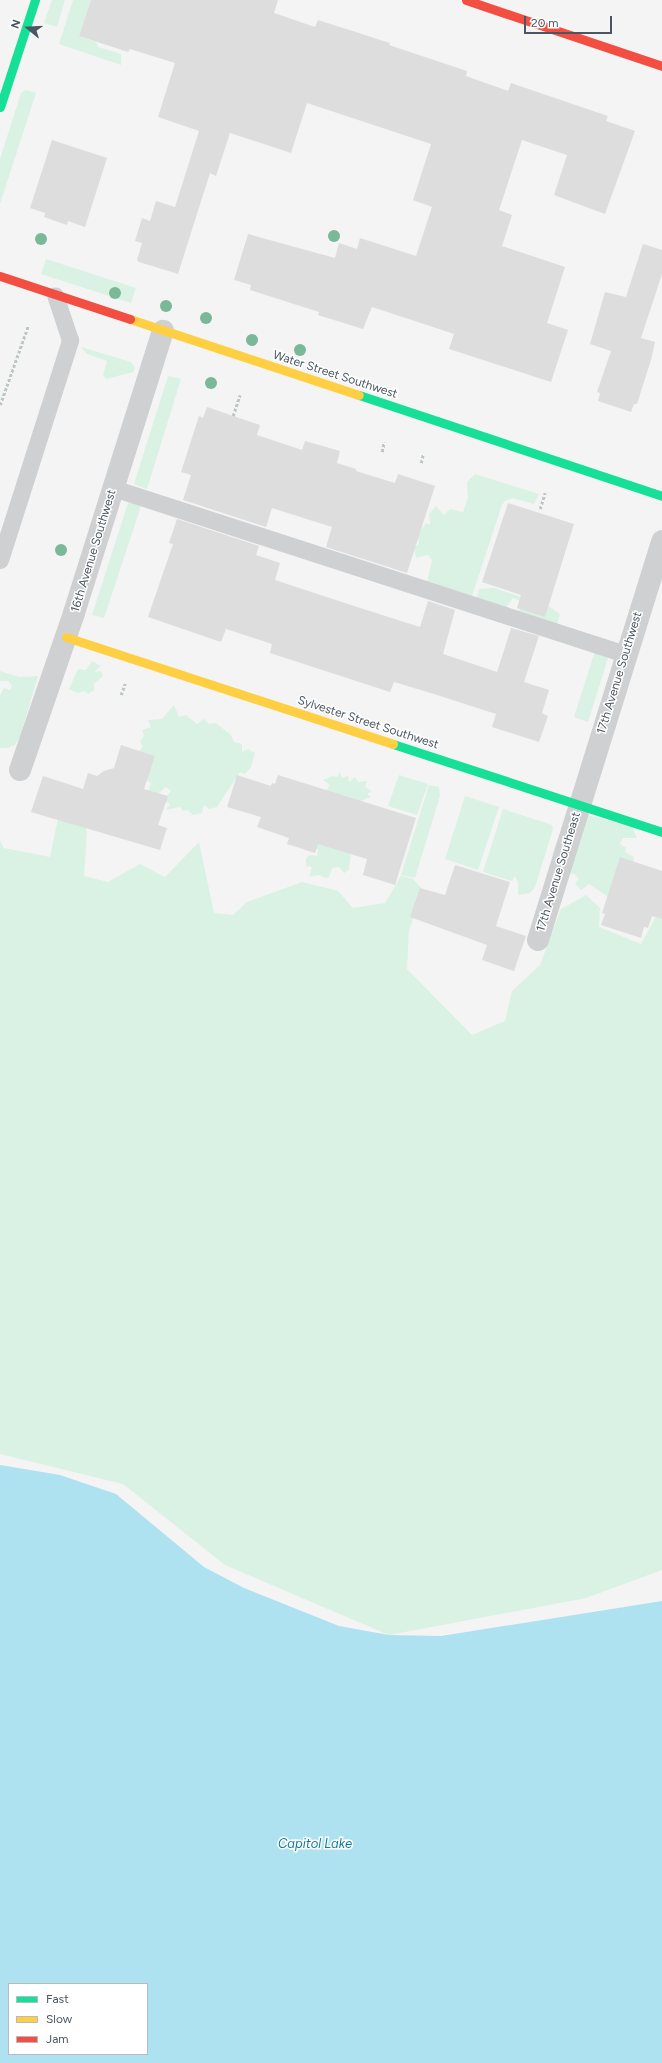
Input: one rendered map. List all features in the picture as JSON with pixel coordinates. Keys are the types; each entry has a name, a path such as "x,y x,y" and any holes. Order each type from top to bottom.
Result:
{"street":[{"path":"0,107 34,0"},
{"path":"466,0 662,66"},
{"name":"Water Street Southwest","path":"0,276 163,332 662,496"},
{"name":"16th Avenue Southwest","path":"20,770 66,637 163,332"},
{"name":"17th Avenue Southwest","path":"579,805 625,654 662,542"},
{"name":"Sylvester Street Southwest","path":"66,637 662,832"},
{"name":"17th Avenue Southeast","path":"538,940 579,805"}],"lane":[{"path":"0,560 70,340 55,295"},
{"path":"113,488 625,654"}],"path":[{"path":"0,405 28,326"},
{"path":"233,416 240,395"},
{"path":"382,452 384,442"},
{"path":"421,463 423,454"},
{"path":"540,509 545,493"}],"green space":[{"path":"52,0 65,0 57,27 44,23"},
{"path":"73,0 91,0 79,36 96,42 98,47 121,54 121,65 59,44"},
{"path":"26,90 36,93 0,204 0,159 21,93"},
{"path":"46,259 136,288 131,303 41,274"},
{"path":"81,347 131,362 135,368 133,372 106,379 103,375 107,361 87,354"},
{"path":"168,376 181,379 147,489 134,484"},
{"path":"475,474 539,494 534,504 513,498 505,501 502,505 472,596 427,582 432,560 428,555 416,558 414,547 419,544 418,535 426,523 430,525 429,514 436,506 444,515 450,509 463,512 468,497 467,482"},
{"path":"131,502 141,506 104,618 92,615 128,503"},
{"path":"494,588 547,605 560,614 557,624 518,611 521,608 520,601 513,598 506,607 477,598 479,589"},
{"path":"595,651 608,658 588,722 574,717"},
{"path":"92,661 101,666 94,672 101,671 103,676 94,684 94,690 88,694 85,691 78,693 69,689 78,669 86,670"},
{"path":"0,671 19,677 38,676 20,737 15,745 8,748 0,748 0,696 4,688 10,690 12,686 8,681 0,681"},
{"path":"174,705 179,717 186,715 197,724 204,719 209,724 216,723 231,735 234,742 242,744 242,752 248,749 255,753 251,767 245,774 240,772 217,807 209,809 204,805 202,813 193,815 188,810 183,811 180,807 166,810 170,804 163,800 171,791 166,787 153,798 147,794 151,783 142,777 136,757 143,746 140,742 144,736 142,730 151,727 148,720 162,719"},
{"path":"340,772 342,778 348,776 349,782 355,777 358,782 367,781 365,787 372,791 367,794 371,797 361,801 324,793 330,785 323,780 332,776 337,777"},
{"path":"399,775 428,784 417,815 388,806"},
{"path":"429,785 439,787 440,796 415,878 401,875"},
{"path":"465,796 499,807 478,870 445,859"},
{"path":"74,800 87,832 84,876 108,882 140,864 165,877 199,842 214,913 233,915 247,902 302,882 338,891 353,908 385,903 401,876 413,879 423,890 409,930 407,969 472,1035 505,1021 512,991 540,965 561,909 586,895 600,908 599,927 641,944 662,905 662,1570 586,1598 389,1635 225,1565 123,1484 0,1454 0,841 4,848 50,857 61,804"},
{"path":"503,809 552,825 553,829 535,887 530,893 518,895 518,883 515,876 512,881 483,872"},
{"path":"584,814 632,827 637,838 623,838 620,844 626,848 625,852 634,857 632,866 610,898 589,884 581,890 575,884 579,879 575,874 568,873 560,853 552,855 559,835"},
{"path":"309,842 351,849 349,870 344,873 339,867 332,868 329,877 325,878 319,875 309,877 312,867 306,866 306,859 309,855 317,856 318,849 314,849"}],"water":[{"name":"Capitol Lake","path":"0,1465 60,1475 116,1494 204,1567 244,1588 339,1626 389,1635 441,1636 662,1601 662,2063 0,2063"}],"building":[{"path":"91,0 278,0 274,13 315,27 318,20 390,43 389,45 467,71 466,76 508,91 511,83 608,116 606,121 635,131 605,214 554,195 567,155 522,140 499,210 512,215 502,246 565,267 547,323 568,330 551,382 449,349 454,334 372,307 363,329 318,315 319,312 250,290 251,285 234,280 248,234 335,258 339,243 357,249 360,238 416,256 432,207 413,200 431,144 307,103 291,153 230,133 216,176 210,173 178,274 139,262 137,260 142,243 135,241 142,218 150,221 156,201 175,207 199,131 158,117 175,63 130,49 128,52 79,36"},
{"path":"52,140 107,158 85,227 68,221 67,225 44,217 45,213 30,208"},
{"path":"643,244 662,250 662,274 641,338 655,342 651,360 637,404 634,404 631,412 598,401 600,393 597,392 611,351 590,344 605,292 626,297"},
{"path":"207,407 260,425 257,435 302,450 305,441 340,451 337,463 356,469 356,471 395,483 398,474 435,486 407,573 326,547 332,527 272,508 266,527 183,500 191,475 181,472 199,416 203,418"},
{"path":"508,503 574,524 545,617 517,608 521,595 482,582"},
{"path":"177,519 259,546 256,555 280,563 275,580 357,607 420,627 428,601 455,610 443,654 497,672 511,628 539,636 524,682 549,690 542,713 548,716 539,742 492,727 496,714 434,694 394,682 390,692 270,653 272,644 226,629 221,642 148,617 173,544 169,543"},
{"path":"121,745 155,756 144,789 168,796 158,825 167,828 160,850 31,812 43,776 83,789 88,773 97,776 104,771 114,768"},
{"path":"237,775 271,786 272,783 275,784 278,775 416,818 395,885 363,875 367,859 318,844 315,853 287,844 289,838 257,827 261,817 227,807"},
{"path":"620,857 662,871 662,919 652,916 648,928 644,927 641,938 601,925 605,914 602,913"},
{"path":"455,865 510,882 496,926 526,936 514,971 482,960 487,945 410,917 420,888 445,895"}],"traffic: fast":[{"path":"0,107 35,0"},
{"path":"359,395 662,496"},
{"path":"393,744 662,832"}],"traffic: slow":[{"path":"130,319 359,395"},
{"path":"66,637 393,744"}],"traffic: jam":[{"path":"466,0 662,66"},
{"path":"0,276 130,319"}]}
